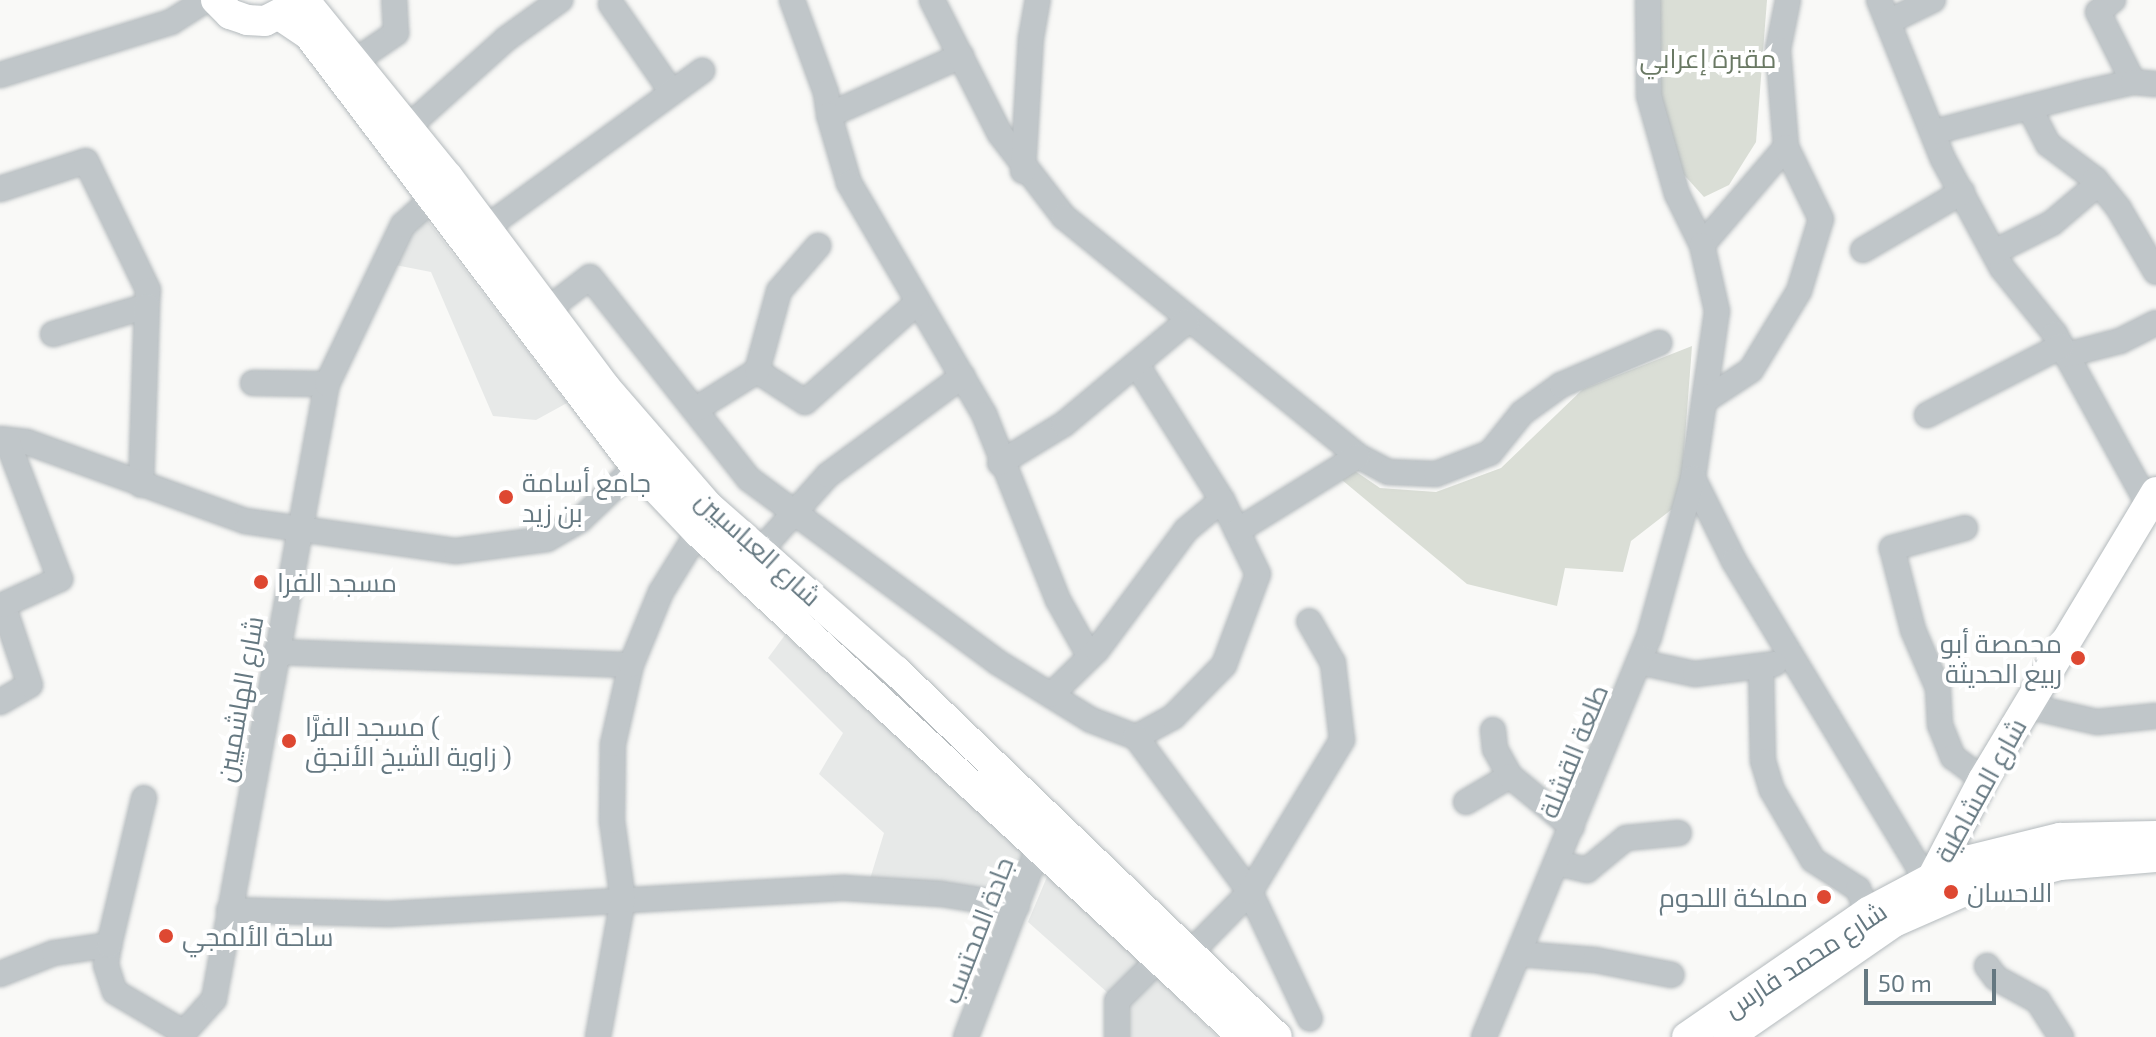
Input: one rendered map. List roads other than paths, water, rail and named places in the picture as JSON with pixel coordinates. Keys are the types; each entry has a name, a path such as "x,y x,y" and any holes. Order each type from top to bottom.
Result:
{"main road":[{"path":"216,0 230,14 247,20 295,5"},
{"name":"شارع العباسيين","path":"295,5 355,61 487,227 605,387 708,506 896,671 1277,1037"},
{"name":"شارع العباسيين","path":"295,5 309,35 636,467 698,532 1040,843 1243,1037"},
{"name":"شارع المشاطية","path":"1929,884 1983,780 2151,497"},
{"name":"شارع محمد فارس","path":"1687,1037 1868,912 1929,884 1962,862 2060,838 2156,836"},
{"name":"شارع محمد فارس","path":"1728,1037 1894,922 1969,889 2060,865 2156,857"}],"street":[{"path":"0,75 171,22 206,0"},
{"path":"355,61 396,33 394,0"},
{"path":"408,127 506,39 560,0"},
{"path":"792,0 826,93 829,115 849,183 984,414 1000,463 1058,600 1090,657"},
{"path":"932,0 1023,171 1064,217 1187,321 1358,456 1388,472 1424,474 1490,453 1522,413 1561,385 1659,343"},
{"path":"1023,171 1031,38 1038,0"},
{"name":"طلعة القشلة","path":"1484,1037 1639,662 1693,478 1717,311 1702,245 1677,194 1649,96 1648,0"},
{"path":"1704,401 1751,370 1799,291 1821,219 1786,147 1778,49 1788,0"},
{"path":"1933,0 1883,11 1934,132 1994,252 2063,350 2151,497"},
{"path":"1934,132 2029,107 2145,83 2098,12 2113,0"},
{"path":"611,4 671,91"},
{"path":"829,115 961,56"},
{"path":"487,227 702,71"},
{"path":"2029,107 2048,144 2098,184 2119,209 2156,272"},
{"path":"1702,245 1786,147"},
{"path":"0,189 61,164 86,161 148,290 141,485"},
{"path":"1994,252 2052,223 2098,184"},
{"path":"1863,250 1962,192"},
{"name":"شارع الهاشميين","path":"181,1034 214,999 296,531 327,384 403,225 433,198"},
{"path":"696,409 757,371 779,291 818,246"},
{"path":"547,310 590,277 749,479 793,514 1051,695 1091,720 1136,737 1250,892 1310,1019"},
{"path":"757,371 805,402 917,303"},
{"path":"53,334 147,306"},
{"path":"1000,463 1064,424 1187,321"},
{"path":"1927,415 2063,350 2120,341 2156,323"},
{"path":"1136,737 1173,717 1224,665 1258,574 1222,500 1137,365"},
{"path":"760,551 828,475 963,376"},
{"path":"253,383 327,384"},
{"path":"3,439 245,521 296,531 456,551 501,549 547,539 581,519 636,467"},
{"path":"0,702 30,685 3,605 60,579 3,439"},
{"path":"1237,531 1358,456"},
{"path":"1693,478 1734,561 1929,884"},
{"path":"1051,695 1090,657 1186,530 1222,500"},
{"path":"1965,528 1892,548 1913,630 1938,688 1940,725 1953,757 1983,780"},
{"path":"598,1037 623,900 612,821 613,744 631,665 661,592 698,532"},
{"path":"1191,952 1250,892 1342,740 1333,663 1309,621"},
{"path":"276,652 631,665"},
{"path":"1639,662 1695,674 1761,668 1793,658"},
{"path":"1761,668 1763,761 1772,790 1813,860 1858,889 1868,912"},
{"path":"2027,706 2097,722 2156,716"},
{"path":"1493,730 1495,749 1510,776 1572,827"},
{"path":"1466,802 1510,776"},
{"path":"144,798 106,965 115,992 181,1034"},
{"path":"1557,863 1587,870 1626,838 1679,833"},
{"name":"جادة المحتسب","path":"966,1037 1040,843"},
{"path":"229,910 389,914 845,888 941,894 1017,906"},
{"path":"0,974 54,953 109,945"},
{"path":"1519,954 1595,960 1672,975"},
{"path":"1117,1037 1117,1001 1160,958"},
{"path":"1987,966 1996,978 2038,1001 2061,1037"}],"place":[{"name":"جامع أسامة بن زيد","path":"506,497"},
{"name":"مسجد الفرا","path":"261,582"},
{"name":"محمصة أبو ربيع الحديثة","path":"2078,658"},
{"name":"مسجد الفرَّا ( زاوية الشيخ الأنجق )","path":"289,741"},
{"name":"الاحسان","path":"1951,892"},
{"name":"مملكة اللحوم","path":"1824,897"},
{"name":"ساحة الألمجي","path":"166,936"}],"park label":[{"name":"مقبرة إعرابي","path":"1708,58"}]}
